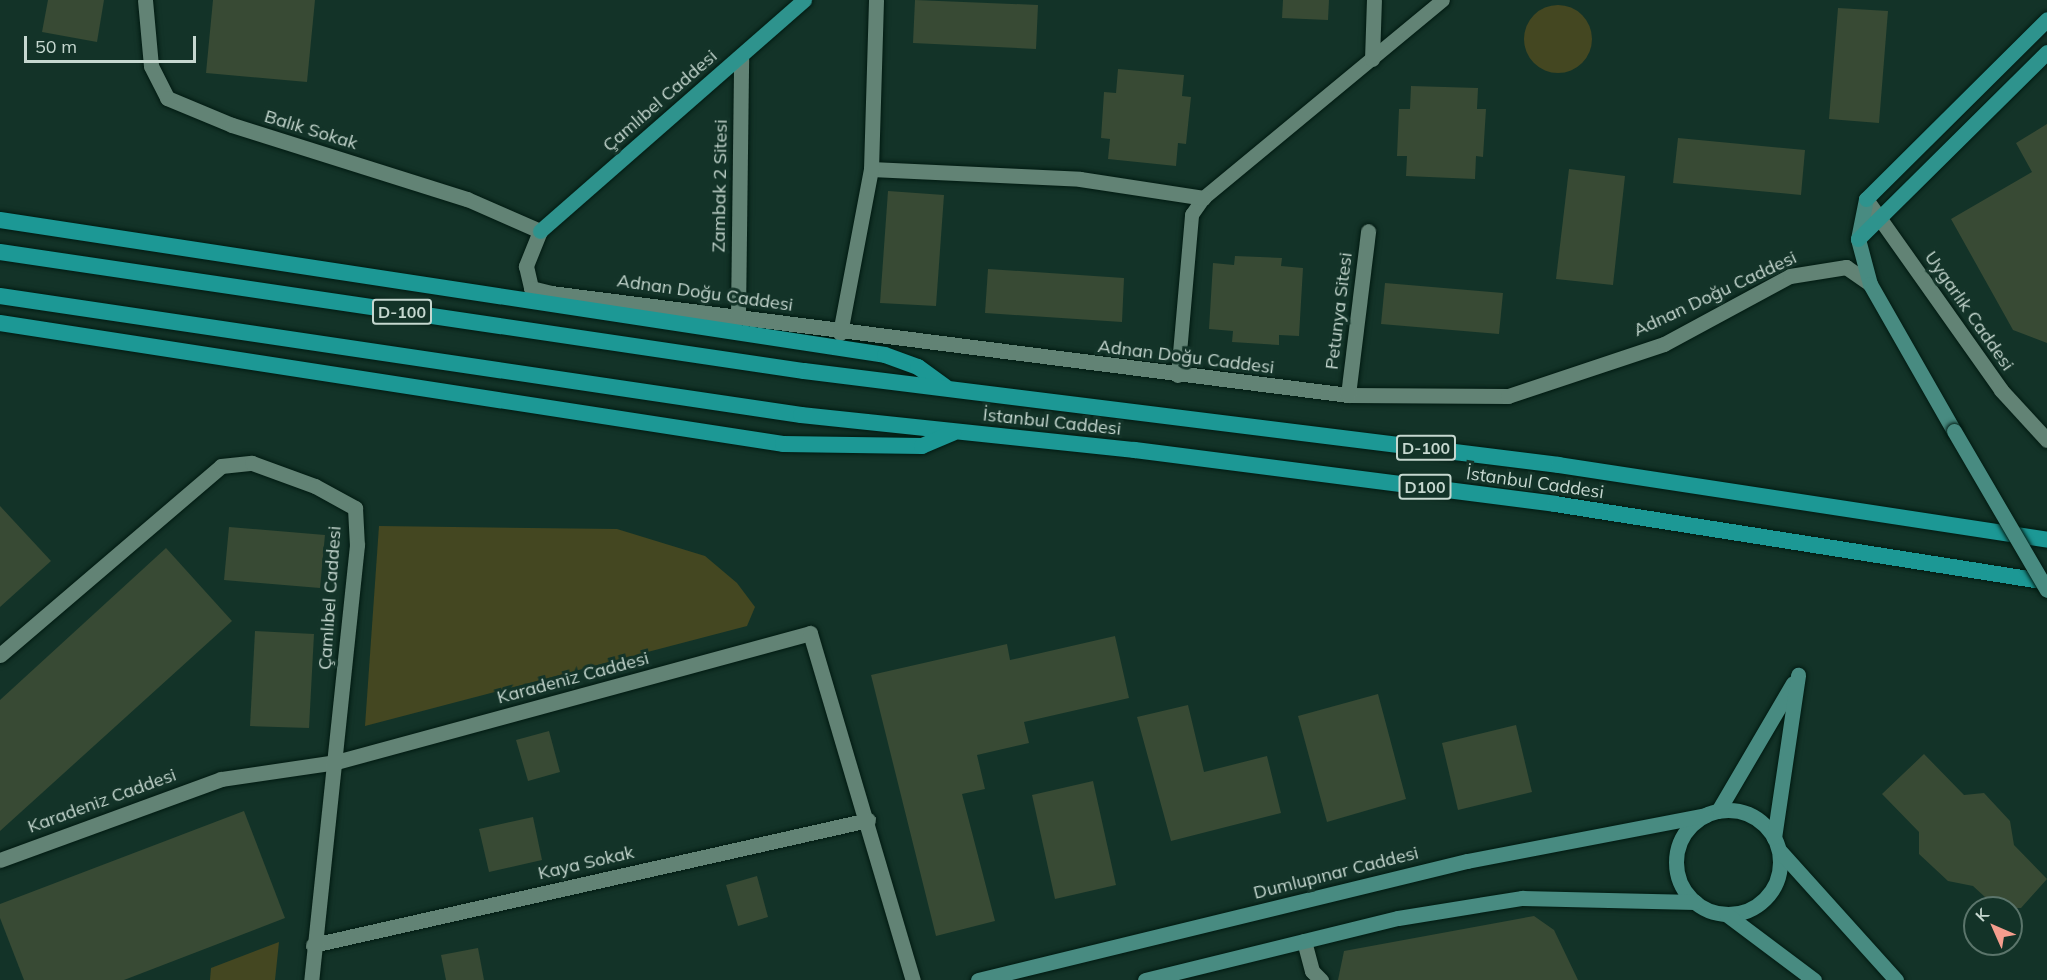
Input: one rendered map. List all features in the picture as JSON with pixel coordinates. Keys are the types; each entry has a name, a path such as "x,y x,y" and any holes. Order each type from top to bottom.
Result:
{"highway":[{"path":"0,220 885,355 918,367 949,389"},
{"name":"İstanbul Caddesi","path":"0,252 804,371 1559,465 2047,540"},
{"name":"D-100","path":"0,296 801,415"},
{"path":"0,323 783,444 922,446 956,431"},
{"name":"İstanbul Caddesi","path":"801,415 956,431 1556,504 2047,582"}],"main road":[{"name":"Çamlıbel Caddesi","path":"540,231 804,0"},
{"path":"1866,199 2047,19"},
{"path":"1858,239 2047,52"},
{"name":"Adnan Doğu Caddesi","path":"1866,199 1858,239 1870,284 2047,590"},
{"path":"1695,902 1677,873 1677,855 1692,825 1712,813 1798,675 1777,844 1777,881 1757,906 1726,914"},
{"path":"1712,813 1757,818 1896,980"},
{"name":"Dumlupınar Caddesi","path":"978,980 1467,861 1712,813"},
{"path":"1145,980 1398,918 1522,898 1695,902 1726,914 1814,980"}],"street":[{"name":"Balık Sokak","path":"145,0 151,66 167,98 232,125 467,199 540,231"},
{"path":"840,333 871,169 876,0"},
{"path":"1372,59 1374,0"},
{"path":"1178,376 1192,215 1204,198 1443,0"},
{"name":"Zambak 2 Sitesi","path":"738,315 741,57"},
{"path":"871,169 1080,179 1204,198"},
{"name":"Uygarlık Caddesi","path":"1866,199 2001,390 2047,440"},
{"name":"Adnan Doğu Caddesi","path":"540,231 526,266 531,288 738,315 840,333 1348,395 1508,396 1664,344 1790,276 1846,267 1870,284"},
{"name":"Petunya Sitesi","path":"1348,395 1368,231"},
{"name":"Çamlıbel Caddesi","path":"0,655 221,466 252,463 315,486 355,508 357,545 336,762 310,980"},
{"name":"Karadeniz Caddesi","path":"0,860 221,779 336,762 810,633 868,820 913,980"},
{"name":"Kaya Sokak","path":"313,945 868,820"},
{"path":"1305,941 1312,971 1321,980"}],"green space":[{"path":"1558,5 1571,8 1582,15 1589,26 1592,39 1589,52 1582,63 1571,70 1558,73 1545,70 1534,63 1527,52 1524,39 1527,26 1534,15 1545,8"},
{"path":"379,526 617,529 705,556 737,583 755,607 747,626 365,726"},
{"path":"279,942 275,980 210,980 211,968"}],"building":[{"path":"48,0 104,0 97,42 42,32"},
{"path":"213,0 315,0 307,82 206,73"},
{"path":"915,0 1038,5 1036,49 913,43"},
{"path":"1283,0 1329,0 1328,20 1282,18"},
{"path":"1838,8 1888,11 1879,123 1829,119"},
{"path":"1118,69 1184,75 1182,96 1191,97 1186,144 1178,143 1176,166 1108,159 1110,139 1101,138 1104,92 1116,93"},
{"path":"1411,86 1478,88 1477,109 1486,109 1483,157 1476,156 1475,179 1406,176 1407,156 1397,156 1399,109 1410,109"},
{"path":"2047,124 2047,343 2013,330 1951,219 2032,172 2016,143"},
{"path":"1678,138 1805,150 1801,195 1673,183"},
{"path":"1569,169 1625,176 1613,285 1556,279"},
{"path":"888,191 944,195 936,306 880,303"},
{"path":"1235,256 1282,258 1281,266 1303,268 1299,336 1279,335 1279,345 1232,342 1233,331 1209,329 1213,263 1234,265"},
{"path":"988,269 1124,278 1122,322 985,313"},
{"path":"1385,283 1503,293 1499,334 1381,324"},
{"path":"0,506 51,561 0,607"},
{"path":"229,527 325,535 320,588 224,580"},
{"path":"166,548 232,621 0,831 0,700"},
{"path":"255,631 314,634 309,728 250,726"},
{"path":"1115,636 1129,698 1024,722 1029,743 977,755 985,789 962,794 995,921 936,936 871,675 1007,644 1010,660"},
{"path":"1378,694 1406,799 1327,822 1298,716"},
{"path":"1188,705 1204,772 1267,756 1281,813 1171,841 1137,717"},
{"path":"1516,725 1532,792 1458,810 1442,743"},
{"path":"549,731 560,772 528,781 516,740"},
{"path":"1924,754 1964,795 1984,793 2010,821 2014,845 2047,879 2023,906 2023,896 1984,896 1973,886 1948,881 1919,854 1919,832 1882,794"},
{"path":"1093,781 1116,885 1055,899 1032,795"},
{"path":"244,811 285,918 124,980 24,980 0,918 0,904"},
{"path":"533,817 542,860 489,872 479,829"},
{"path":"757,876 768,917 738,926 726,885"},
{"path":"1534,916 1554,930 1578,980 1338,980 1344,951"},
{"path":"478,948 484,980 446,980 441,955"}]}
